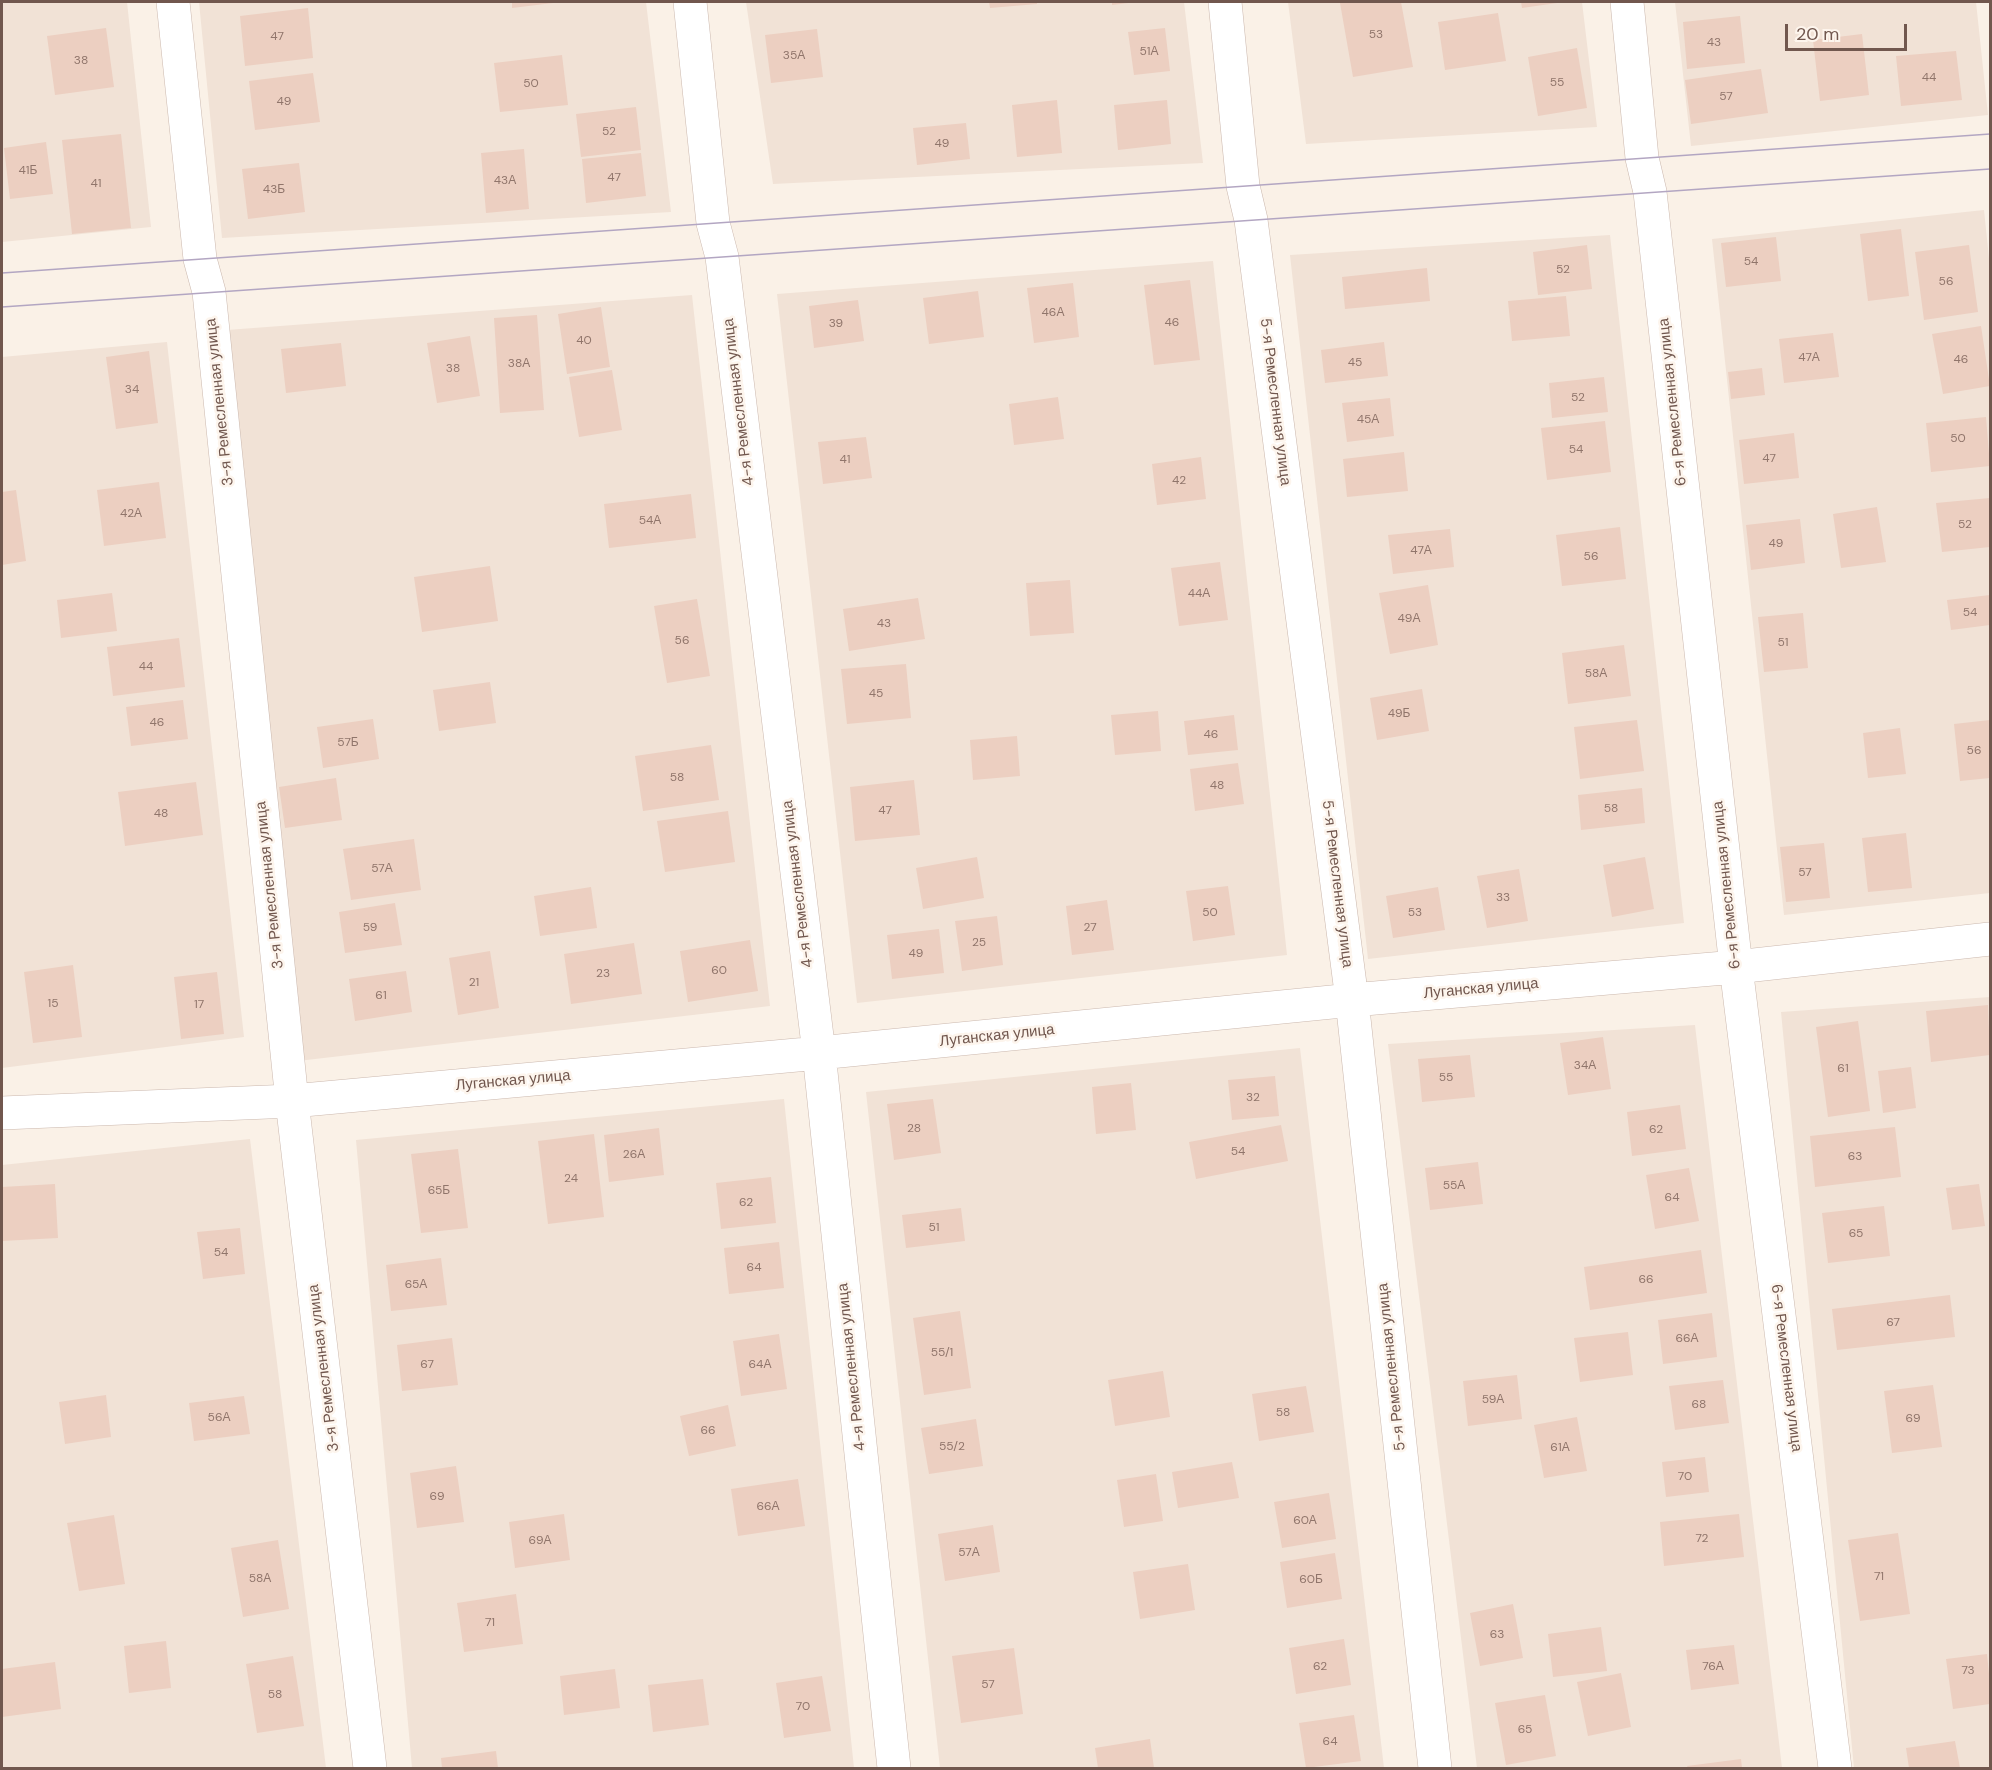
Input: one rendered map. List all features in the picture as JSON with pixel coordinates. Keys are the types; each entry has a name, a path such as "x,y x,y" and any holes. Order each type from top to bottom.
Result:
{"street":[{"name":"3-я Ремесленная улица","path":"173,2 200,260 209,292 292,1101 370,1768"},
{"name":"4-я Ремесленная улица","path":"690,2 713,223 722,257 819,1053 894,1768"},
{"name":"5-я Ремесленная улица","path":"1225,2 1243,186 1251,220 1352,1000 1435,1768"},
{"name":"6-я Ремесленная улица","path":"1627,2 1642,158 1650,192 1736,967 1835,1768"},
{"name":"Луганская улица","path":"2,1113 292,1101 819,1053 1352,1000 1736,967 1990,939"}],"shaded area":[{"path":"2,2 127,2 151,227 2,242"},
{"path":"199,2 646,2 671,212 222,238"},
{"path":"746,2 1184,2 1203,163 773,184"},
{"path":"1288,2 1582,2 1597,127 1306,144"},
{"path":"1675,2 1976,2 1988,115 1691,146"},
{"path":"1984,210 1990,268 1990,893 1784,915 1712,239"},
{"path":"1610,235 1684,923 1368,959 1290,255"},
{"path":"1213,261 1287,955 857,1003 777,294"},
{"path":"692,295 770,1006 298,1061 227,330"},
{"path":"167,342 244,1037 2,1068 2,357"},
{"path":"1990,997 1990,1768 1854,1768 1781,1012"},
{"path":"1695,1025 1782,1768 1477,1768 1388,1044"},
{"path":"1300,1048 1384,1768 940,1768 866,1092"},
{"path":"784,1099 854,1768 412,1768 356,1140"},
{"path":"250,1139 326,1768 2,1768 2,1165"}],"building":[{"path":"512,2 553,2 553,3 512,8"},
{"path":"989,2 1037,2 1037,4 990,8"},
{"path":"1112,2 1128,2 1128,3 1112,5"},
{"path":"1401,2 1413,67 1353,77 1340,3"},
{"path":"1521,2 1557,2 1557,3 1522,8"},
{"path":"308,8 313,58 245,66 240,16"},
{"path":"1498,13 1506,61 1445,70 1438,22"},
{"path":"1740,16 1745,63 1687,69 1683,22"},
{"path":"106,28 114,87 55,95 47,36"},
{"path":"1165,28 1170,71 1134,75 1128,32"},
{"path":"817,29 823,77 771,83 765,35"},
{"path":"1862,34 1869,95 1820,101 1813,40"},
{"path":"1577,48 1587,108 1538,116 1528,57"},
{"path":"1956,51 1962,100 1901,106 1896,56"},
{"path":"562,55 568,105 500,112 494,63"},
{"path":"1761,69 1768,113 1691,124 1685,80"},
{"path":"313,73 320,122 255,130 249,81"},
{"path":"1057,100 1062,153 1017,157 1012,105"},
{"path":"1167,100 1171,144 1118,150 1114,105"},
{"path":"636,107 641,150 581,157 576,114"},
{"path":"966,123 970,159 917,165 913,128"},
{"path":"121,134 131,228 72,234 62,140"},
{"path":"46,142 53,194 10,199 4,148"},
{"path":"524,149 529,209 486,213 481,153"},
{"path":"641,153 646,196 586,203 582,159"},
{"path":"299,163 305,212 248,219 242,169"},
{"path":"1901,229 1909,296 1868,301 1860,234"},
{"path":"1776,237 1781,281 1726,287 1721,243"},
{"path":"1587,245 1592,289 1538,295 1533,252"},
{"path":"1969,245 1978,312 1924,320 1915,252"},
{"path":"1427,268 1430,301 1345,309 1342,277"},
{"path":"1190,280 1200,360 1154,365 1144,285"},
{"path":"1073,283 1079,337 1034,343 1027,288"},
{"path":"978,291 984,337 929,344 923,298"},
{"path":"1566,296 1570,336 1512,341 1508,301"},
{"path":"858,300 864,341 814,348 809,306"},
{"path":"601,307 610,367 567,374 558,314"},
{"path":"537,315 544,410 500,413 494,318"},
{"path":"1981,326 1990,386 1943,394 1932,334"},
{"path":"1833,333 1839,377 1784,383 1779,339"},
{"path":"470,336 480,396 437,403 427,343"},
{"path":"1384,342 1388,376 1325,383 1321,350"},
{"path":"341,343 346,386 286,393 281,349"},
{"path":"149,351 158,423 116,429 106,357"},
{"path":"1762,368 1765,395 1731,399 1728,372"},
{"path":"612,370 622,430 579,437 569,377"},
{"path":"1604,377 1608,412 1552,418 1549,383"},
{"path":"1058,397 1064,439 1014,445 1009,404"},
{"path":"1390,398 1394,436 1347,442 1342,403"},
{"path":"1986,417 1990,466 1931,472 1926,423"},
{"path":"1605,421 1611,472 1547,480 1541,428"},
{"path":"1794,433 1799,478 1744,484 1739,440"},
{"path":"866,437 872,478 823,484 818,442"},
{"path":"1404,452 1408,491 1347,497 1343,459"},
{"path":"1201,457 1206,499 1157,505 1152,464"},
{"path":"159,482 166,538 104,546 97,490"},
{"path":"16,490 26,561 2,565 2,492"},
{"path":"691,494 696,538 609,548 604,504"},
{"path":"1990,498 1990,547 1942,552 1936,503"},
{"path":"1877,507 1886,562 1841,568 1833,514"},
{"path":"1800,519 1805,563 1751,570 1746,525"},
{"path":"1620,527 1626,579 1562,586 1556,535"},
{"path":"1450,529 1454,567 1393,574 1388,535"},
{"path":"1220,562 1228,620 1179,626 1171,568"},
{"path":"490,566 498,621 422,632 414,577"},
{"path":"1070,580 1074,633 1030,636 1026,583"},
{"path":"1428,585 1438,645 1390,654 1379,593"},
{"path":"112,593 117,631 61,638 57,600"},
{"path":"1990,595 1990,625 1951,630 1947,600"},
{"path":"918,598 925,639 849,651 843,609"},
{"path":"697,599 710,676 667,683 654,606"},
{"path":"1803,613 1808,668 1764,672 1758,617"},
{"path":"179,638 185,687 113,696 107,647"},
{"path":"1624,645 1631,696 1568,704 1562,653"},
{"path":"906,664 911,718 847,724 841,669"},
{"path":"490,682 496,723 439,731 433,690"},
{"path":"1422,689 1429,731 1377,740 1370,698"},
{"path":"183,700 188,739 131,746 126,707"},
{"path":"1158,711 1161,751 1115,755 1111,715"},
{"path":"1234,715 1238,750 1188,755 1184,721"},
{"path":"373,719 379,759 323,768 317,727"},
{"path":"1637,720 1644,771 1580,779 1574,727"},
{"path":"1990,720 1990,778 1960,781 1954,724"},
{"path":"1900,728 1906,774 1868,778 1863,733"},
{"path":"1017,736 1020,776 973,780 970,740"},
{"path":"711,745 719,800 643,811 635,756"},
{"path":"1238,763 1244,804 1195,811 1190,769"},
{"path":"336,778 342,820 285,828 279,787"},
{"path":"914,780 920,835 855,841 850,787"},
{"path":"196,782 203,835 125,846 118,792"},
{"path":"1642,788 1645,823 1581,830 1578,795"},
{"path":"728,811 735,862 665,872 657,821"},
{"path":"1906,833 1912,888 1868,892 1862,838"},
{"path":"414,839 421,890 351,900 343,849"},
{"path":"1824,843 1830,898 1786,902 1780,847"},
{"path":"977,857 984,898 923,909 916,868"},
{"path":"1645,857 1654,909 1612,917 1603,865"},
{"path":"1519,869 1528,921 1487,928 1477,876"},
{"path":"1228,886 1235,935 1193,941 1186,891"},
{"path":"591,887 597,928 540,936 534,896"},
{"path":"1438,887 1445,930 1393,938 1386,896"},
{"path":"1107,900 1114,950 1072,955 1066,906"},
{"path":"395,903 402,945 345,953 339,912"},
{"path":"997,916 1003,965 962,971 955,921"},
{"path":"939,929 944,973 892,979 887,935"},
{"path":"750,940 758,991 688,1002 680,951"},
{"path":"634,943 642,994 571,1004 564,954"},
{"path":"490,951 499,1008 458,1015 449,958"},
{"path":"73,965 82,1037 33,1043 24,972"},
{"path":"406,971 412,1012 355,1021 349,979"},
{"path":"217,972 224,1034 181,1039 174,977"},
{"path":"1988,1005 1990,1055 1931,1062 1926,1011"},
{"path":"1858,1021 1870,1111 1828,1117 1816,1027"},
{"path":"1603,1037 1611,1089 1568,1095 1560,1043"},
{"path":"1470,1055 1475,1097 1422,1102 1418,1059"},
{"path":"1911,1067 1916,1108 1883,1113 1878,1071"},
{"path":"1275,1076 1279,1116 1232,1120 1228,1080"},
{"path":"1131,1083 1136,1130 1096,1134 1092,1087"},
{"path":"933,1099 941,1153 894,1160 887,1104"},
{"path":"1680,1105 1686,1149 1632,1156 1627,1112"},
{"path":"1281,1125 1288,1161 1196,1179 1189,1142"},
{"path":"1895,1127 1901,1177 1815,1187 1810,1136"},
{"path":"659,1128 664,1175 609,1182 604,1135"},
{"path":"594,1134 604,1217 548,1224 538,1141"},
{"path":"458,1149 468,1228 421,1233 411,1154"},
{"path":"1478,1162 1483,1204 1430,1210 1425,1168"},
{"path":"1689,1168 1699,1221 1655,1229 1646,1175"},
{"path":"771,1177 776,1223 721,1229 716,1183"},
{"path":"55,1184 58,1238 2,1241 2,1187"},
{"path":"1979,1184 1985,1226 1952,1230 1946,1188"},
{"path":"1884,1206 1890,1256 1828,1263 1822,1213"},
{"path":"961,1208 965,1241 906,1248 902,1215"},
{"path":"240,1228 245,1274 203,1279 197,1232"},
{"path":"779,1242 784,1288 729,1294 724,1248"},
{"path":"1701,1250 1707,1293 1590,1310 1584,1267"},
{"path":"441,1258 447,1305 391,1311 386,1265"},
{"path":"1950,1295 1955,1337 1837,1350 1832,1309"},
{"path":"960,1311 971,1388 924,1395 913,1318"},
{"path":"1712,1313 1717,1357 1663,1364 1658,1320"},
{"path":"1628,1332 1633,1375 1580,1382 1574,1338"},
{"path":"779,1334 787,1389 741,1396 733,1341"},
{"path":"452,1338 458,1385 402,1391 397,1345"},
{"path":"1163,1371 1170,1417 1115,1426 1108,1380"},
{"path":"1517,1375 1522,1419 1468,1426 1463,1381"},
{"path":"1723,1380 1729,1423 1675,1430 1669,1386"},
{"path":"1933,1385 1942,1447 1892,1453 1884,1391"},
{"path":"1306,1386 1314,1432 1259,1441 1252,1394"},
{"path":"106,1395 111,1437 65,1444 59,1402"},
{"path":"244,1396 250,1434 194,1441 189,1403"},
{"path":"728,1405 736,1446 689,1456 680,1416"},
{"path":"1577,1417 1587,1471 1544,1478 1534,1425"},
{"path":"976,1419 983,1466 929,1474 921,1428"},
{"path":"1705,1457 1709,1492 1666,1497 1662,1462"},
{"path":"1232,1462 1239,1498 1178,1508 1172,1472"},
{"path":"456,1466 464,1522 417,1528 410,1473"},
{"path":"1156,1474 1163,1521 1124,1527 1117,1480"},
{"path":"798,1479 805,1526 738,1536 731,1489"},
{"path":"1329,1493 1336,1539 1282,1548 1274,1502"},
{"path":"564,1514 570,1560 515,1568 509,1522"},
{"path":"1739,1514 1744,1557 1664,1566 1660,1522"},
{"path":"114,1515 125,1584 79,1591 67,1523"},
{"path":"993,1525 1000,1572 945,1581 938,1534"},
{"path":"1898,1533 1910,1614 1860,1621 1848,1540"},
{"path":"278,1540 289,1609 243,1617 231,1548"},
{"path":"1335,1553 1342,1599 1287,1608 1280,1562"},
{"path":"1188,1564 1195,1610 1140,1619 1133,1572"},
{"path":"516,1594 523,1644 464,1652 457,1603"},
{"path":"1513,1604 1523,1658 1480,1666 1470,1613"},
{"path":"1601,1627 1607,1671 1553,1677 1548,1634"},
{"path":"1344,1639 1351,1685 1296,1694 1289,1648"},
{"path":"166,1641 171,1688 129,1693 124,1646"},
{"path":"1734,1645 1739,1684 1691,1690 1686,1650"},
{"path":"1014,1648 1023,1714 961,1723 952,1656"},
{"path":"1987,1654 1990,1704 1953,1709 1946,1659"},
{"path":"293,1656 304,1726 257,1733 246,1664"},
{"path":"55,1662 61,1709 2,1717 2,1669"},
{"path":"615,1669 620,1708 564,1715 560,1676"},
{"path":"1621,1673 1631,1727 1588,1736 1577,1682"},
{"path":"822,1676 831,1731 784,1738 776,1683"},
{"path":"703,1679 709,1725 653,1732 648,1685"},
{"path":"1545,1695 1556,1756 1506,1765 1495,1703"},
{"path":"1354,1715 1361,1761 1306,1768 1299,1723"},
{"path":"1150,1739 1154,1768 1098,1768 1095,1748"},
{"path":"1955,1741 1960,1768 1909,1768 1906,1748"},
{"path":"496,1751 498,1768 442,1768 441,1758"},
{"path":"1741,1759 1742,1768 1688,1768 1687,1766"}],"tram line":[{"path":"2,273 1990,134"},
{"path":"2,307 1990,169"}]}
